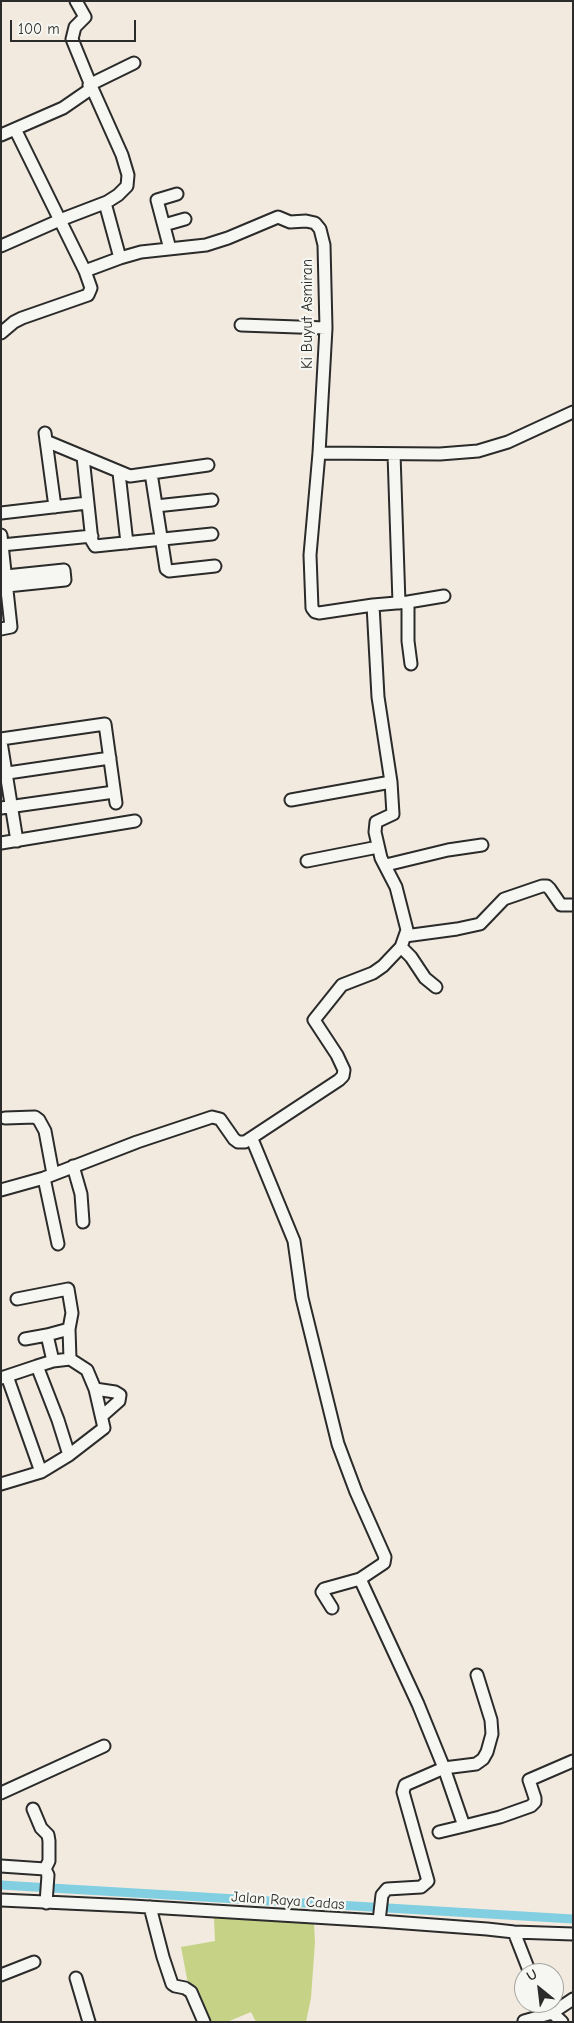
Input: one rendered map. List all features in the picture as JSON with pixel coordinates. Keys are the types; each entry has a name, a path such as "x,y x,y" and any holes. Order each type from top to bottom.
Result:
{"street":[{"path":"1,246 105,203 123,191 127,186 128,175 122,155 72,40 75,28 85,17 76,1"},
{"path":"1,135 63,108 91,87 134,63"},
{"path":"1,333 22,318 88,295 91,288 15,128"},
{"path":"170,249 157,200 177,194"},
{"path":"105,203 120,258"},
{"name":"Ki Buyut Asmiran","path":"84,271 141,252 206,245 278,217 297,223 313,221 320,229 324,245 326,328 319,453 310,559 312,608 315,612 319,613 373,605 404,603 444,596"},
{"path":"164,224 185,219"},
{"path":"241,325 326,328"},
{"path":"319,453 440,454 478,451 492,448 573,412"},
{"path":"55,507 46,437 83,457 119,473 134,476 208,465"},
{"path":"394,454 404,603 411,664"},
{"path":"83,457 87,503 93,543 96,547 212,534"},
{"path":"119,473 127,543"},
{"path":"151,473 168,570 215,566"},
{"path":"156,506 212,500"},
{"path":"1,513 87,503"},
{"path":"1,629 11,626 2,540 92,536"},
{"path":"1,1190 48,1176 137,1142 212,1117 220,1119 238,1142 245,1142 343,1076 344,1070 314,1020 342,985 379,969 403,941 407,929 396,887 378,847 374,832 375,824 393,814 391,782 378,697 373,605"},
{"path":"6,808 115,797 105,724 1,741 6,808 17,841"},
{"path":"4,773 110,758"},
{"path":"291,800 391,782"},
{"path":"1,844 135,822"},
{"path":"386,866 448,850 482,844"},
{"path":"307,861 378,847"},
{"path":"403,941 480,924 504,899 545,885 561,905 573,905"},
{"path":"403,941 407,952 425,978 436,987"},
{"path":"5,1118 35,1117 39,1120 44,1131 48,1176 58,1244"},
{"path":"252,1139 294,1241 302,1298 338,1444 356,1492 385,1557 384,1563 360,1579 324,1588 322,1592 332,1608"},
{"path":"73,1166 81,1194 83,1222"},
{"path":"17,1299 68,1289 72,1313 69,1329 70,1359"},
{"path":"25,1339 69,1329"},
{"path":"48,1335 52,1361"},
{"path":"1,1484 41,1472 69,1455 103,1430 102,1416 90,1373 70,1359 52,1361 4,1377 41,1472"},
{"path":"36,1366 58,1420 69,1455"},
{"path":"95,1390 115,1392 120,1395 119,1400 102,1416"},
{"path":"360,1579 398,1657 444,1768 464,1826"},
{"path":"380,1919 382,1895 387,1889 421,1887 428,1881 403,1788 408,1783 444,1768 476,1764 483,1759 490,1745 492,1734 491,1720 477,1675"},
{"path":"1,1793 104,1746"},
{"path":"439,1832 486,1821 531,1806 535,1802 535,1798 529,1780 573,1760"},
{"path":"33,1809 41,1828 48,1835 47,1900"},
{"path":"1,1866 46,1872"},
{"name":"Jalan Raya Cadas","path":"1,1900 47,1900 380,1919 514,1932 573,1934"},
{"path":"150,1907 172,1984 191,1992 204,2022"},
{"path":"514,1932 526,1963"},
{"path":"1,1975 34,1962"},
{"path":"76,1978 89,2022"},
{"path":"524,2021 552,2013 562,2022"}],"green space":[{"path":"214,1918 314,1924 315,1942 311,1998 306,2022 256,2022 251,2012 227,2022 202,2022 190,1994 181,1947 215,1941"}],"waterway":[{"path":"1,1885 573,1919"}]}
